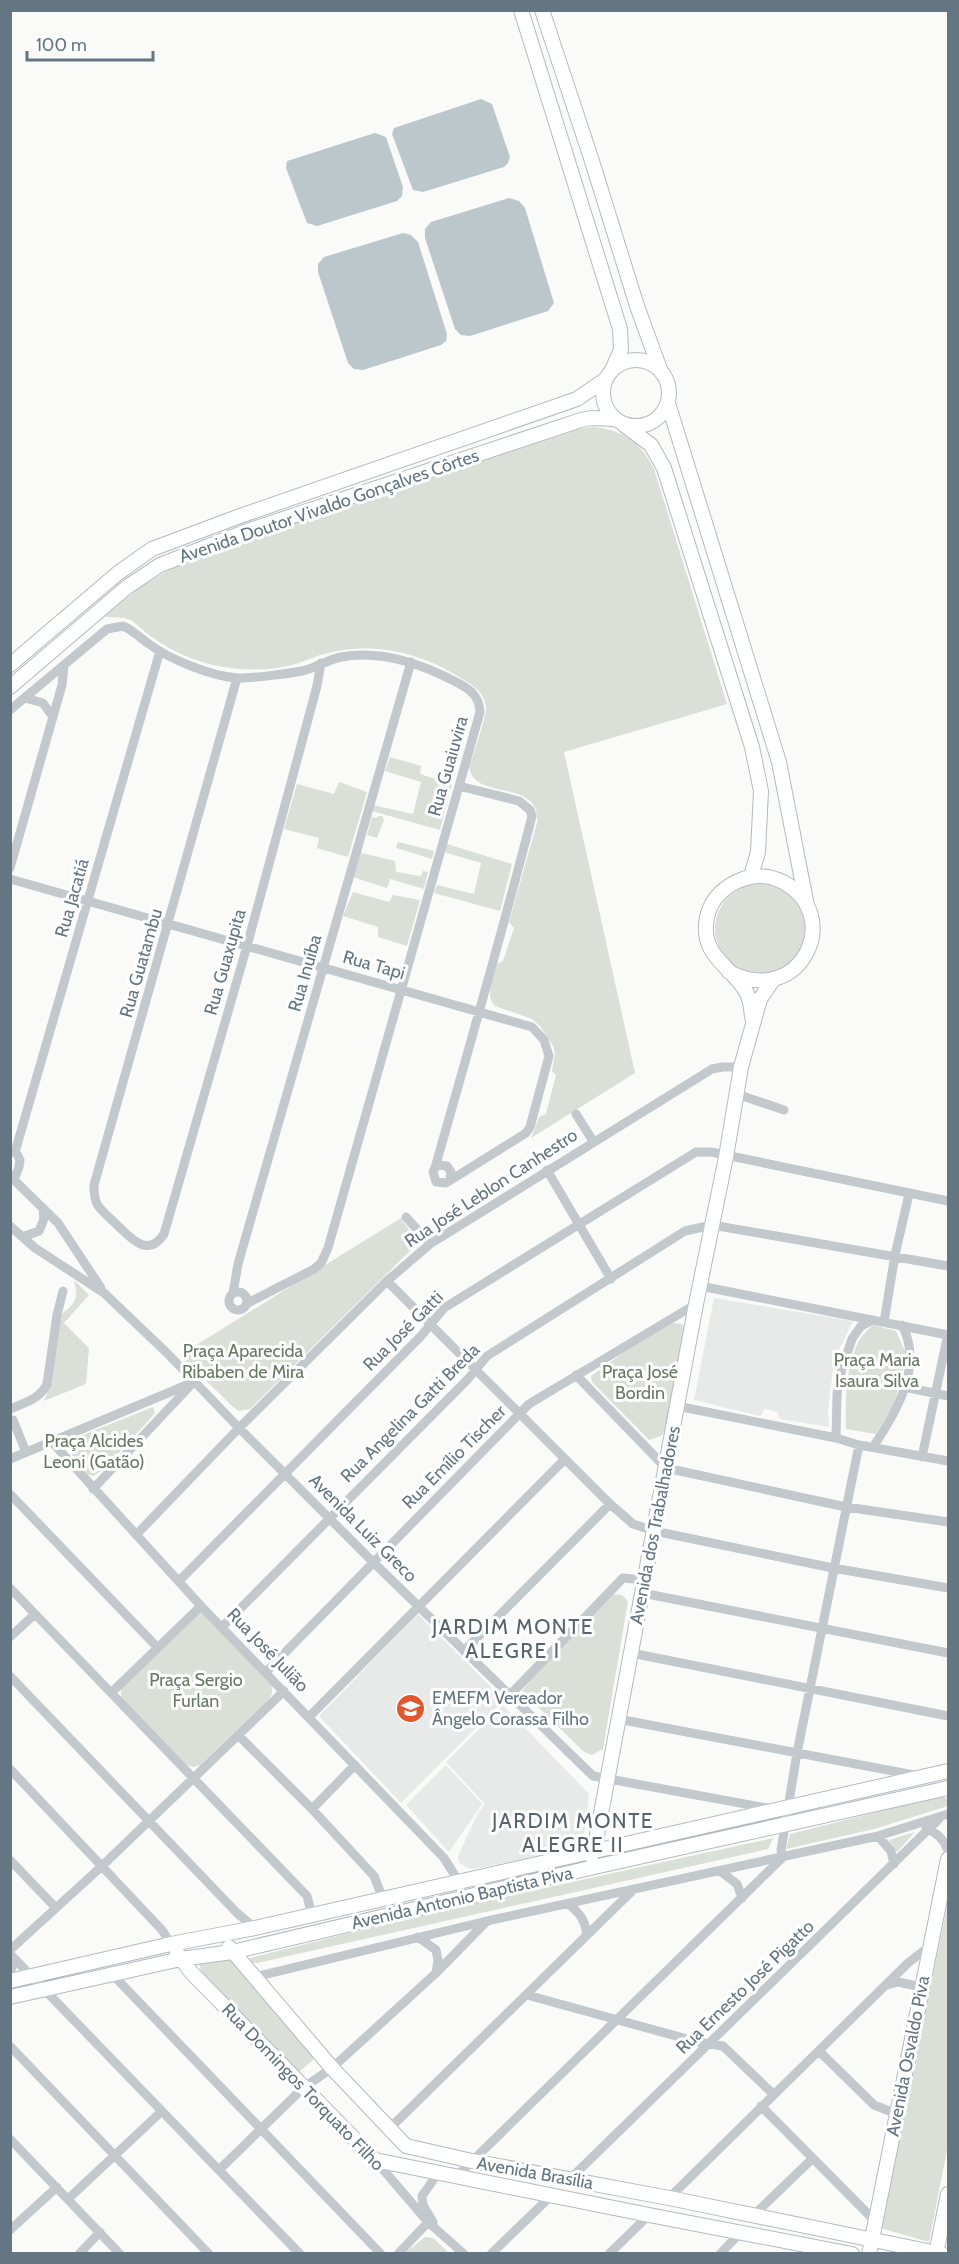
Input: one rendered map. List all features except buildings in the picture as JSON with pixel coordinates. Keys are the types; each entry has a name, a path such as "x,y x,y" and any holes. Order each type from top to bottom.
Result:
{"main road":[{"path":"521,10 620,329 621,350 603,390 603,401 607,411 651,446 664,468 752,747 761,791 759,841 751,876"},
{"path":"542,10 637,306 666,381 669,392 668,403 779,762 812,924 811,942 804,958 792,971 772,980 758,982 742,979 729,972 714,957 707,938 707,916 716,897 731,883 751,876 774,878 794,888 807,906"},
{"path":"609,375 621,364 631,361 642,361 661,372"},
{"name":"Avenida Doutor Vivaldo Gonçalves Côrtes","path":"10,665 118,573 152,549 240,516 577,399 609,375"},
{"path":"619,422 635,427 646,425 656,420 668,403"},
{"name":"Avenida Doutor Vivaldo Gonçalves Côrtes","path":"10,687 127,587 159,565 247,531 581,420 592,418 619,422"},
{"name":"Avenida dos Trabalhadores","path":"729,972 742,985 749,998 753,1022"},
{"name":"Avenida dos Trabalhadores","path":"581,1870 594,1851 606,1777 726,1157 741,1068 760,999 772,980"},
{"name":"Avenida Antonio Baptista Piva","path":"10,1981 171,1944 255,1928 948,1771"},
{"name":"Avenida Antonio Baptista Piva","path":"10,1997 181,1959 232,1952 581,1870 948,1788"},
{"path":"594,1851 603,1865"},
{"name":"Avenida Osvaldo Piva","path":"870,2246 948,1859"},
{"path":"517,1868 521,1874 520,1884"},
{"name":"Avenida Brasília","path":"218,1935 255,1977 327,2072 406,2146 753,2216 870,2246 938,2253"},
{"name":"Rua Domingos Torquato Filho","path":"171,1944 181,1959 303,2088 375,2160"},
{"name":"Avenida Brasília","path":"375,2160 852,2253"},
{"path":"938,2253 947,2212 948,2194"}],"street":[{"name":"Rua Guaiuvira","path":"10,711 107,629 114,626 130,629 160,651 181,662 237,678 303,671 341,657 361,655 411,662 464,686 473,692 480,704 480,712 325,1257 314,1269 246,1304"},
{"name":"Rua Jacatiá","path":"12,1178 20,1160 13,1152 160,651"},
{"name":"Rua Inuíba","path":"233,1293 238,1264 411,662"},
{"name":"Rua Guaxupita","path":"135,1242 144,1246 152,1245 164,1234 247,946 317,686 321,663"},
{"path":"10,868 62,685 64,666"},
{"name":"Rua Guatambu","path":"135,1242 98,1206 94,1195 94,1185 170,924 237,678"},
{"path":"25,699 43,703 53,717"},
{"path":"435,1168 443,1165 452,1172 446,1184 436,1182 433,1177 435,1168 532,816 525,804 519,801 459,786"},
{"name":"Rua Tapi","path":"10,879 532,1028 544,1040 549,1056 530,1127 526,1133 450,1180"},
{"name":"Rua José Leblon Canhestro","path":"136,1535 239,1428 387,1281 430,1244 712,1069 741,1068"},
{"path":"737,1094 784,1110"},
{"path":"576,1114 592,1142"},
{"name":"Rua José Gatti","path":"179,1581 444,1308 696,1152 711,1152 726,1157 948,1201"},
{"path":"547,1170 611,1279"},
{"name":"Avenida Luiz Greco","path":"12,1178 58,1223 104,1293"},
{"path":"884,1322 895,1255 909,1194"},
{"path":"22,1237 39,1231 44,1219 43,1208"},
{"path":"406,1217 430,1244"},
{"path":"712,1225 948,1266"},
{"name":"Rua Angelina Gatti Breda","path":"222,1627 477,1369 487,1356 685,1231 712,1225"},
{"name":"Avenida Luiz Greco","path":"10,1226 35,1248 104,1293 373,1562 593,1776 774,1809"},
{"path":"387,1281 610,1504 633,1524 654,1531 833,1568 948,1588"},
{"path":"700,1286 948,1335 922,1457"},
{"path":"10,1408 44,1392 63,1291"},
{"path":"233,1293 244,1294 247,1299 246,1304 238,1310 233,1308 230,1298 233,1293"},
{"name":"Rua Emílio Tischer","path":"266,1672 530,1404 696,1304"},
{"path":"836,1438 837,1394 842,1368 852,1339 861,1326 873,1320"},
{"path":"873,1446 896,1412 904,1387 909,1354 908,1336 902,1325"},
{"path":"576,1376 666,1468 846,1508 948,1522"},
{"path":"10,1459 194,1382"},
{"path":"93,1489 194,1382"},
{"path":"904,1387 948,1396"},
{"path":"152,1400 158,1403 161,1409 155,1422"},
{"path":"677,1406 836,1438 859,1445 948,1461"},
{"path":"13,1420 26,1452"},
{"name":"Rua José Julião","path":"51,1442 201,1606 444,1858 459,1882"},
{"path":"783,1857 781,1850 797,1753 824,1629 833,1568 859,1445"},
{"path":"309,1717 565,1459"},
{"path":"10,1494 157,1647"},
{"path":"464,1650 610,1504"},
{"path":"510,1695 623,1578 644,1586 824,1629 948,1653"},
{"path":"10,1588 307,1896 312,1915"},
{"path":"112,1692 201,1606"},
{"path":"10,1637 35,1614"},
{"path":"631,1653 948,1716"},
{"path":"10,1676 148,1821 255,1928"},
{"path":"10,1973 12,1955 56,1908 284,1691"},
{"path":"618,1719 922,1776"},
{"path":"238,1735 312,1809 374,1876 383,1899"},
{"path":"312,1809 355,1765"},
{"path":"10,1769 162,1930 171,1944"},
{"path":"255,1977 487,1921 878,1836 945,1816"},
{"name":"Rua Ernesto José Pigatto","path":"570,2179 945,1816"},
{"path":"911,1827 929,1830 945,1843 948,1850"},
{"path":"878,1836 887,1843 894,1864"},
{"path":"458,2175 783,1857"},
{"path":"10,1860 56,1908"},
{"path":"720,1871 737,1884 742,1898"},
{"path":"389,2129 633,1890"},
{"path":"568,1904 579,1912 585,1922 587,1935"},
{"path":"220,2169 303,2088 327,2072 436,1972 487,1921"},
{"path":"418,1937 436,1950 438,1961 436,1972"},
{"path":"669,2198 773,2094 915,1957 930,1946"},
{"path":"12,1955 220,2169 296,2252"},
{"path":"108,1959 112,1975 381,2253"},
{"path":"885,1986 898,1982 922,1987"},
{"path":"527,1995 723,2046 773,2094"},
{"path":"10,2046 209,2253"},
{"path":"819,2051 874,2105 897,2114"},
{"path":"761,2106 875,2222"},
{"path":"68,2199 162,2111"},
{"path":"10,2139 120,2253"},
{"path":"753,2216 812,2159"},
{"name":"Rua Domingos Torquato Filho","path":"375,2160 437,2229 464,2253"},
{"name":"Rua Domingos Torquato Filho","path":"430,2220 423,2205 422,2196 439,2172"},
{"path":"12,2227 57,2187"},
{"path":"491,2253 552,2195"},
{"path":"609,2253 649,2215"},
{"path":"398,2253 430,2220"},
{"path":"79,2253 100,2232"},
{"path":"720,2253 741,2232"}],"shaded area":[{"path":"481,99 492,104 510,157 508,163 504,167 423,192 413,190 392,134 394,128"},
{"path":"375,133 386,137 403,187 402,196 397,201 317,226 307,223 286,168 287,161"},
{"path":"509,198 519,201 525,208 554,303 548,311 470,336 461,335 455,329 425,238 425,229 431,222"},
{"path":"403,233 411,235 418,242 447,334 446,341 441,345 363,370 354,369 348,363 318,272 318,264 324,257"},
{"path":"714,1298 853,1321 834,1361 828,1411 829,1427 780,1419 777,1412 765,1409 760,1416 694,1400"},
{"name":"EMEFM Vereador Ângelo Corassa Filho","path":"418,1614 504,1700 401,1803 319,1716"},
{"path":"503,1705 589,1794 586,1827 581,1841 571,1848 515,1861 473,1869 467,1868 459,1863 458,1856 477,1815 485,1804 446,1762"},
{"path":"446,1765 482,1804 449,1852 406,1805"}],"green space":[{"path":"593,427 613,431 630,439 643,452 654,469 727,704 564,752 635,1073 531,1138 539,1117 546,1114 556,1075 552,1071 555,1053 540,1026 532,1019 495,1006 490,992 497,964 503,961 514,928 509,922 537,823 535,809 529,800 519,794 482,784 474,778 469,767 486,711 485,701 480,692 444,668 428,661 394,651 377,649 341,650 274,668 221,667 170,649 130,620 104,616 138,589 169,570 276,529 577,429"},
{"path":"390,757 421,766 420,774 452,784 440,830 372,811 373,805 413,814 421,782 385,771"},
{"path":"339,782 367,792 348,857 317,848 319,838 284,829 297,784 334,794"},
{"path":"382,816 384,820 377,838 367,835 372,817"},
{"path":"398,842 434,851 432,859 396,848"},
{"path":"447,844 512,864 500,911 434,893 437,885 474,894 481,863 444,852"},
{"path":"361,853 395,861 396,872 421,876 423,871 428,872 424,889 390,879 387,888 353,877"},
{"path":"760,884 777,887 792,897 802,912 805,929 802,946 792,961 777,971 760,974 743,971 728,961 718,946 715,929 718,912 728,897 743,887"},
{"path":"353,892 389,902 393,895 420,900 407,946 378,937 378,927 343,916"},
{"name":"Praça Aparecida Ribaben de Mira","path":"401,1218 413,1236 411,1250 250,1409 239,1411 233,1407 180,1355"},
{"path":"74,1280 89,1295 64,1323 89,1348 86,1384 44,1401 52,1381 57,1320 75,1300"},
{"name":"Praça José Bordin","path":"673,1323 682,1324 685,1330 666,1430 661,1436 649,1440 592,1382 591,1376 626,1351"},
{"name":"Praça Maria Isaura Silva","path":"873,1325 896,1331 907,1356 894,1404 876,1434 846,1429 846,1395 852,1359 860,1339"},
{"name":"Praça Alcides Leoni (Gatão)","path":"153,1407 155,1413 150,1419 103,1470 93,1476 87,1474 65,1446 68,1441"},
{"path":"613,1594 622,1595 628,1601 603,1749 592,1755 584,1752 522,1691 537,1672"},
{"name":"Praça Sergio Furlan","path":"201,1613 272,1686 272,1694 200,1765 193,1767 187,1765 121,1698 121,1686 195,1615"},
{"path":"941,1796 948,1799 948,1806 874,1829 786,1849 790,1834"},
{"path":"915,1832 897,1852 889,1840"},
{"path":"773,1838 768,1849 257,1963 252,1963 250,1958 417,1916"},
{"path":"948,1903 948,2145 929,2242 880,2228"},
{"path":"228,1957 313,2056 313,2060 299,2072 202,1975 199,1963"},
{"path":"425,2237 433,2238 449,2253 405,2253"}],"place":[{"name":"EMEFM Vereador Ângelo Corassa Filho","path":"411,1708"}],"district":[{"name":"JARDIM MONTE ALEGRE I","path":"513,1639"},
{"name":"JARDIM MONTE ALEGRE II","path":"573,1833"}]}
